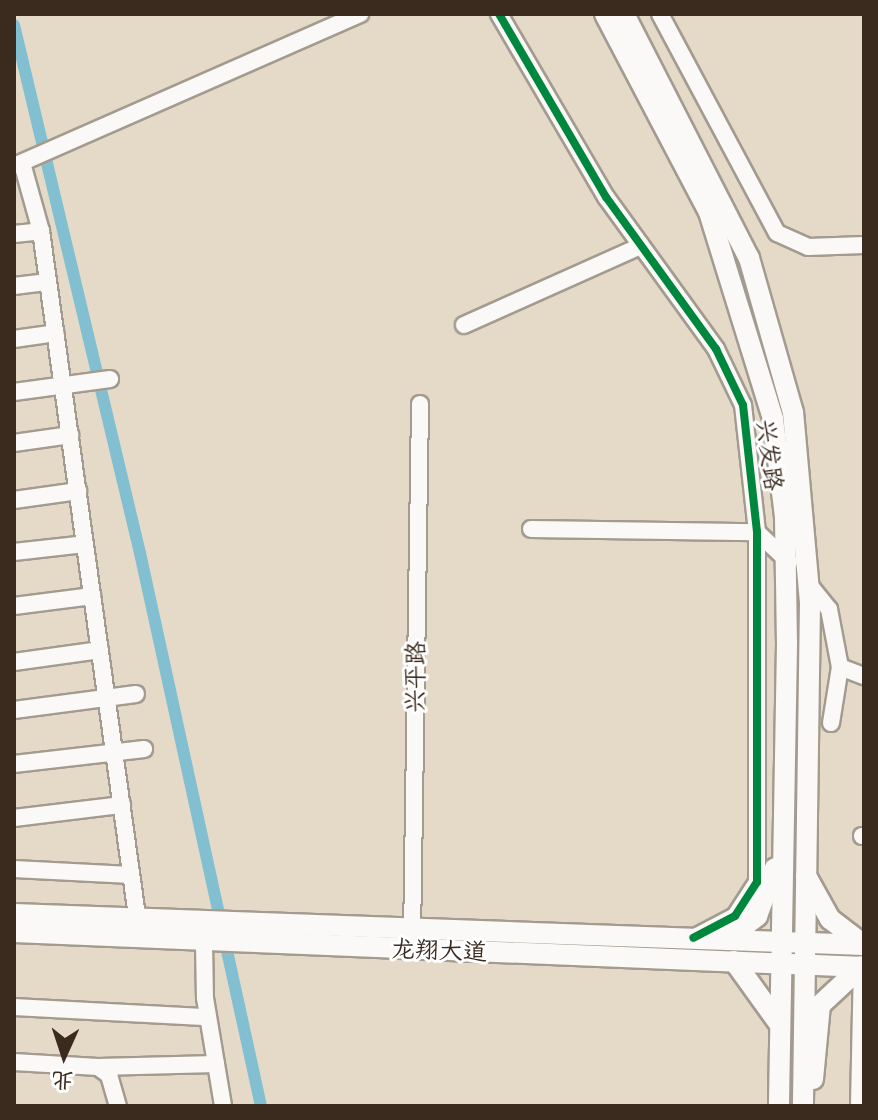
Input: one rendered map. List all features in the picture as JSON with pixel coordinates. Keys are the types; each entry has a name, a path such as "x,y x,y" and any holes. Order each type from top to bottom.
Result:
{"main road":[{"path":"605,14 709,212 741,298 773,419 786,558 786,773 792,952 806,1106"},
{"path":"624,14 705,162 765,303 793,412 809,585 804,874 779,1025 779,1106"},
{"path":"727,939 757,916 770,890 786,773"},
{"path":"804,874 830,919 864,945"},
{"name":"龙翔大道","path":"14,914 209,938 242,936 412,941 734,961 864,945"},
{"name":"龙翔大道","path":"14,932 140,931"},
{"name":"龙翔大道","path":"412,941 727,939 863,966"},
{"path":"734,961 779,1025"},
{"path":"806,1106 820,1005 863,966"}],"street":[{"path":"140,931 41,231 30,169 24,162 360,14"},
{"name":"兴发路","path":"499,14 641,246 716,349 743,405 757,532 757,882 735,916 693,938"},
{"path":"660,14 777,233 808,247 864,245"},
{"path":"14,234 41,231"},
{"path":"464,325 641,246"},
{"path":"14,286 48,282"},
{"path":"14,339 56,333"},
{"path":"14,392 110,379"},
{"name":"兴平路","path":"412,941 420,404"},
{"path":"14,443 70,435"},
{"path":"14,500 78,491"},
{"path":"531,529 757,532 786,558 829,609 840,667 831,723"},
{"path":"14,552 85,544"},
{"path":"14,606 92,596"},
{"path":"14,662 100,650"},
{"path":"840,667 864,676"},
{"path":"14,710 136,694"},
{"path":"14,764 144,749"},
{"path":"14,818 122,805"},
{"path":"14,869 131,875"},
{"path":"209,938 208,1017 223,1106"},
{"path":"859,1106 863,966"},
{"path":"14,1007 208,1017"},
{"path":"14,1062 98,1067 216,1064"},
{"path":"98,1067 109,1075 118,1106"}],"waterway":[{"path":"14,25 140,553 261,1106"}],"cycle path":[{"path":"499,14 606,197 716,349 743,405 757,532 757,882 735,916 693,938"}]}
